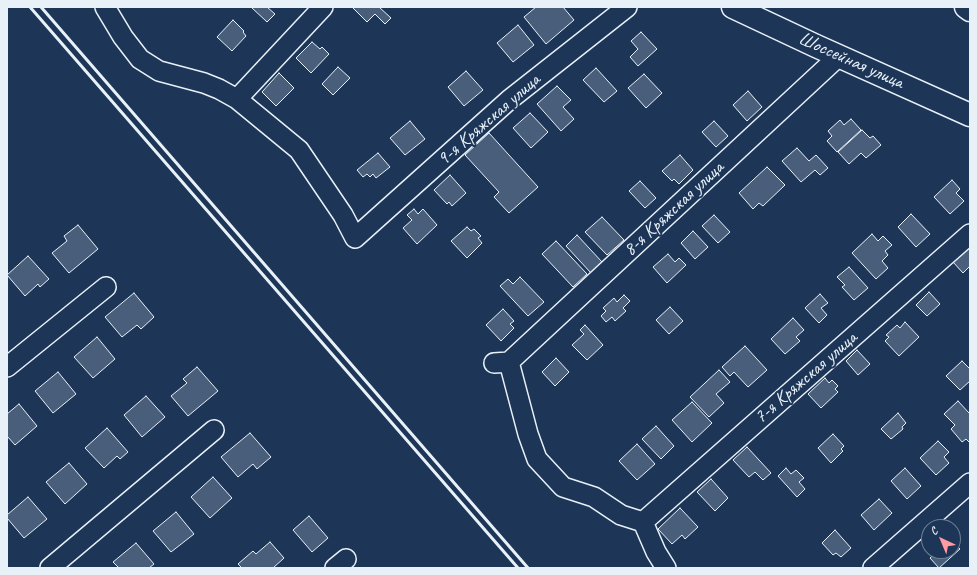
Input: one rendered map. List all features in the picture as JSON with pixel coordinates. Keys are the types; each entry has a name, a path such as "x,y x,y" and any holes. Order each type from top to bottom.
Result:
{"main road":[{"name":"Шоссейная улица","path":"734,7 970,115"},
{"path":"966,7 970,10"}],"street":[{"path":"105,7 123,37 140,60 159,71 204,83 219,89 236,99 323,7"},
{"name":"9-я Кряжская улица","path":"236,99 299,150 343,215 355,238 510,100 627,7"},
{"name":"8-я Кряжская улица","path":"643,522 621,515 594,497 563,487 537,459 501,363 839,56"},
{"name":"7-я Кряжская улица","path":"643,522 970,234"},
{"path":"7,367 106,287"},
{"path":"50,568 214,430"},
{"path":"873,568 970,483"},
{"path":"643,522 656,552 666,568"}],"building":[{"path":"251,7 267,7 275,14 267,22"},
{"path":"352,7 379,7 391,18 385,24 375,14 367,22"},
{"path":"536,7 563,7 574,20 546,44 524,17"},
{"path":"233,20 244,31 243,32 246,36 232,51 217,37"},
{"path":"518,25 534,45 513,62 497,43"},
{"path":"641,32 657,49 638,66 630,57 638,49 631,41"},
{"path":"312,42 320,49 322,47 329,54 311,73 296,58"},
{"path":"338,67 350,78 333,95 322,84"},
{"path":"596,68 617,91 604,102 583,80"},
{"path":"466,71 483,90 464,106 448,87"},
{"path":"279,73 294,88 276,106 262,92"},
{"path":"644,74 662,93 646,108 628,88"},
{"path":"557,86 571,100 563,107 574,119 561,131 537,104"},
{"path":"748,91 762,107 747,121 733,105"},
{"path":"530,113 548,132 531,148 513,128"},
{"path":"851,119 861,130 837,152 827,141 832,136 828,131 840,120 844,125"},
{"path":"410,121 425,139 405,155 390,138"},
{"path":"714,121 728,136 716,147 702,132"},
{"path":"862,130 870,138 873,136 881,145 866,158 861,153 849,164 838,152"},
{"path":"489,133 538,187 509,213 494,197 499,192 465,155"},
{"path":"797,148 809,161 816,155 828,168 820,175 815,170 801,182 782,161"},
{"path":"378,153 390,167 376,178 373,174 370,177 367,174 363,177 357,170"},
{"path":"680,155 693,170 679,184 674,179 672,181 662,171"},
{"path":"767,167 785,185 763,206 759,203 753,209 739,193"},
{"path":"450,175 466,193 452,206 449,202 447,204 434,190"},
{"path":"952,180 960,189 956,193 964,201 950,214 934,197"},
{"path":"640,181 656,198 645,208 629,191"},
{"path":"414,209 418,214 423,209 437,225 417,244 403,228 412,220 407,215"},
{"path":"911,214 930,234 916,247 898,227"},
{"path":"714,215 730,232 718,243 702,226"},
{"path":"602,217 624,240 607,255 585,232"},
{"path":"78,225 98,249 69,273 52,253 67,241 64,236"},
{"path":"467,227 471,231 474,229 481,236 478,238 482,243 467,258 451,241"},
{"path":"693,231 708,247 695,259 681,243"},
{"path":"872,234 878,241 883,236 892,245 885,251 888,255 882,261 888,268 876,279 852,253"},
{"path":"577,235 602,262 591,273 566,246"},
{"path":"556,241 587,274 573,287 542,254"},
{"path":"970,245 970,266 963,273 953,262"},
{"path":"668,254 675,262 679,258 686,265 667,283 653,267"},
{"path":"28,256 49,279 40,287 38,284 25,296 7,275"},
{"path":"849,267 868,288 854,300 842,287 845,285 837,277"},
{"path":"520,277 544,302 528,316 500,286 508,279 513,284"},
{"path":"929,292 940,304 927,316 916,305"},
{"path":"134,293 154,317 141,329 137,325 122,337 105,317"},
{"path":"820,294 828,303 821,308 827,315 819,323 805,308"},
{"path":"624,295 630,301 623,308 626,311 615,321 612,317 606,322 601,316 606,311 603,308 614,298 617,302"},
{"path":"670,307 683,321 669,334 656,320"},
{"path":"503,309 514,321 510,324 514,328 501,341 486,325"},
{"path":"793,318 804,330 796,337 800,341 785,354 771,339"},
{"path":"905,322 919,337 899,356 885,341 889,337 886,335 897,325 900,328"},
{"path":"585,325 603,345 587,360 572,345 584,334 580,330"},
{"path":"97,337 115,359 93,378 74,357"},
{"path":"745,346 767,370 748,387 734,372 730,376 722,367"},
{"path":"857,350 870,364 858,375 846,361"},
{"path":"556,358 569,372 555,386 542,372"},
{"path":"962,361 970,369 970,381 960,390 946,376"},
{"path":"197,367 218,391 188,416 171,396 187,383 183,379"},
{"path":"719,370 730,382 716,394 724,403 709,417 690,397"},
{"path":"58,372 76,394 53,413 35,391"},
{"path":"825,378 829,383 832,380 838,386 835,389 838,392 821,408 808,394"},
{"path":"146,396 165,417 142,437 124,415"},
{"path":"958,401 969,413 970,412 970,443 966,439 962,442 951,429 955,425 944,414"},
{"path":"692,402 712,423 692,442 672,420"},
{"path":"19,404 37,426 15,445 7,436 7,414"},
{"path":"898,413 906,423 902,427 903,429 891,439 881,429"},
{"path":"656,426 674,446 661,459 642,439"},
{"path":"107,428 128,452 120,459 117,456 104,468 85,448"},
{"path":"250,433 271,457 257,469 253,464 238,477 221,457"},
{"path":"833,434 844,446 841,449 843,451 831,463 818,448"},
{"path":"938,441 949,452 944,457 949,463 936,475 920,458"},
{"path":"637,444 655,464 637,480 619,461"},
{"path":"747,447 771,473 763,480 755,472 749,477 733,460"},
{"path":"69,463 87,484 65,504 46,482"},
{"path":"786,468 791,474 796,470 804,478 799,482 805,489 797,497 778,476"},
{"path":"905,468 921,486 907,499 891,481"},
{"path":"213,477 232,498 210,518 191,497"},
{"path":"711,479 728,498 715,511 697,492"},
{"path":"28,497 47,519 24,538 7,518 7,515"},
{"path":"879,499 892,513 874,530 861,515"},
{"path":"680,508 698,527 685,539 682,535 672,544 658,529"},
{"path":"176,512 194,534 171,552 153,531"},
{"path":"309,516 328,538 312,552 293,530"},
{"path":"835,530 851,548 841,557 836,553 833,555 822,543"},
{"path":"270,542 284,558 273,568 242,568 238,564 253,551 256,554"},
{"path":"136,543 154,564 149,568 119,568 113,562"},
{"path":"931,559 949,559 939,568"}],"railway":[{"path":"30,7 518,568"},
{"path":"41,7 528,568"}]}
